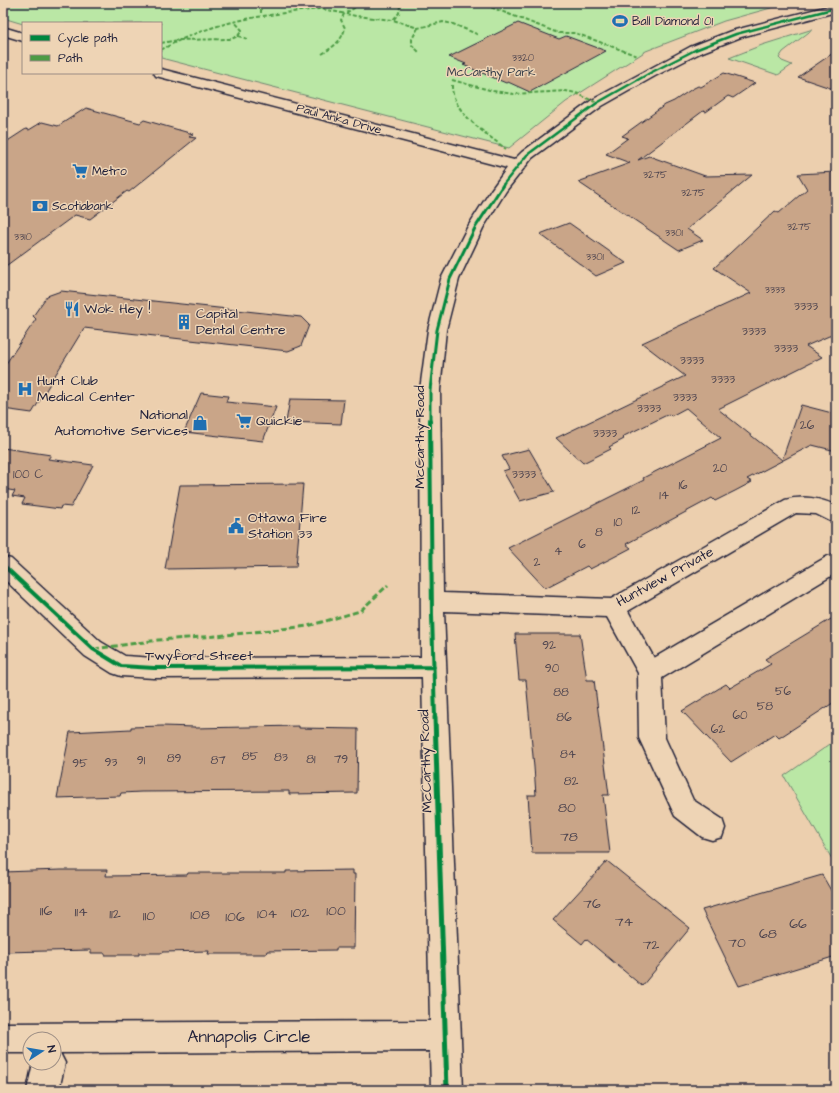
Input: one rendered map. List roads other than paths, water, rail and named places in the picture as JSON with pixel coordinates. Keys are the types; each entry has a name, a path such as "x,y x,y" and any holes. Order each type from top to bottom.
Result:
{"street":[{"name":"McCarthy Road","path":"446,1090 432,602 430,390 437,330 452,274 475,228 499,190 517,166 527,155 597,103 694,50 736,34 782,20 803,14 836,8"},
{"path":"3,31 22,36"},
{"name":"Paul Anka Drive","path":"162,73 517,166"},
{"name":"Huntview Private","path":"432,602 614,608 793,504 820,507 836,516"},
{"path":"650,673 836,562"},
{"name":"Twyford Street","path":"3,565 93,649 121,666 154,668 434,667"},
{"path":"614,608 650,673 652,738 684,808 712,828"},
{"name":"Annapolis Circle","path":"62,1046 445,1036"},
{"name":"Annapolis Circle","path":"3,1038 22,1041"},
{"path":"43,1090 47,1071"}],"place":[{"name":"Ball Diamond 01","path":"620,21"},
{"name":"Metro","path":"80,171"},
{"name":"Scotiabank","path":"40,206"},
{"name":"Wok Hey !","path":"72,309"},
{"name":"Capital Dental Centre","path":"184,322"},
{"name":"Hunt Club Medical Center","path":"25,389"},
{"name":"Quickie","path":"244,421"},
{"name":"National Automotive Services","path":"200,423"},
{"name":"Ottawa Fire Station 33","path":"236,526"}],"park label":[{"name":"McCarthy Park","path":"491,72"}]}
